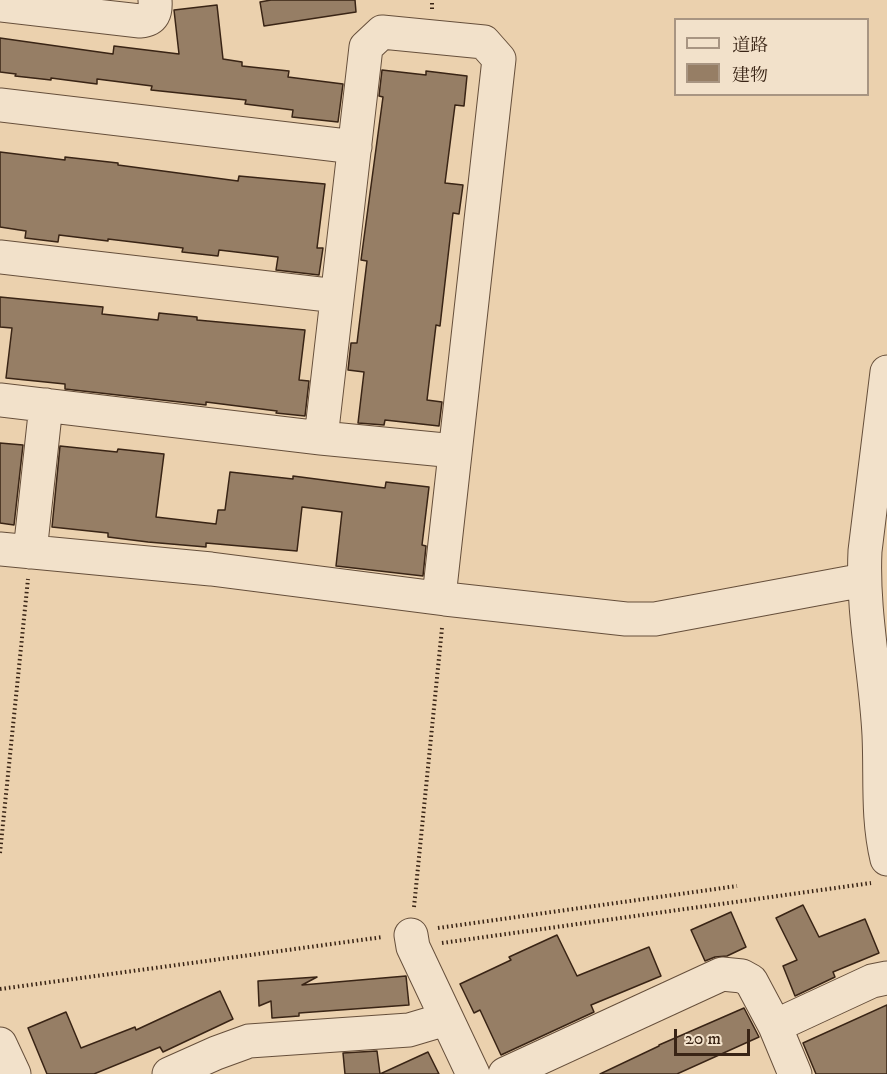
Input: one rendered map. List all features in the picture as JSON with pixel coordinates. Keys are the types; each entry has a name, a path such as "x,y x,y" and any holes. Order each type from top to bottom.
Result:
{"street":[{"path":"0,5 146,21 156,11 155,0"},
{"path":"321,438 366,46 382,32 484,42 499,59 440,588 445,599"},
{"path":"0,105 355,147"},
{"path":"0,257 337,296"},
{"path":"881,871 879,735 864,580 865,551 887,372"},
{"path":"0,400 321,438 455,451"},
{"path":"46,405 15,550 231,572 626,619 655,619 864,580"},
{"path":"412,938 446,1019 473,1074"},
{"path":"505,1074 722,974 742,976 751,981 775,1026 795,1074"},
{"path":"775,1026 872,981 887,978"},
{"path":"170,1074 214,1063 249,1041 409,1030 446,1019"},
{"path":"0,1044 14,1074"}],"path":[{"path":"0,853 5,799 15,550"},
{"path":"412,938 445,599"},
{"path":"0,797 5,799"},
{"path":"0,989 412,938 881,871"},
{"path":"412,938 737,886"}],"building":[{"path":"355,0 356,12 264,26 260,2"},
{"path":"217,5 223,59 242,62 242,66 289,71 288,77 343,84 338,122 292,117 293,110 245,104 246,100 151,90 152,86 97,79 97,84 51,78 51,80 0,72 0,38 113,54 114,46 179,54 174,10"},
{"path":"382,70 426,75 426,71 467,76 464,106 455,105 445,183 463,185 459,214 453,213 440,326 436,325 427,400 442,402 439,426 385,420 384,425 358,423 364,372 348,370 351,343 357,343 367,261 361,260 383,97 379,96"},
{"path":"0,152 65,160 65,157 118,163 118,165 238,181 239,176 325,184 317,248 323,248 319,275 276,270 278,257 219,250 218,256 182,252 183,248 59,235 58,242 25,238 26,231 0,227"},
{"path":"0,297 103,307 102,314 158,320 159,313 197,317 197,320 305,330 299,380 309,381 305,416 206,402 206,405 65,389 65,384 6,378 12,328 0,327"},
{"path":"0,443 23,445 14,525 0,523"},
{"path":"60,446 164,454 156,517 216,524 218,510 225,510 230,472 293,479 293,476 385,488 386,482 429,487 422,545 426,546 423,576 336,566 342,512 302,507 297,551 206,543 206,547 148,542 108,537 108,533 52,527"},
{"path":"803,905 819,937 865,919 879,953 833,972 835,977 795,996 783,966 797,960 776,918"},
{"path":"731,912 746,947 727,956 705,961 691,930"},
{"path":"557,935 577,976 649,947 661,976 591,1005 594,1012 501,1055 480,1010 474,1013 460,984 511,960 509,957"},
{"path":"406,976 409,1005 299,1013 299,1016 272,1018 271,1001 259,1006 258,981 317,977 302,985"},
{"path":"220,991 233,1019 163,1052 160,1047 94,1074 47,1074 28,1028 66,1012 81,1048 135,1027 136,1030"},
{"path":"887,1005 887,1074 816,1074 803,1043"},
{"path":"744,1008 759,1037 677,1074 600,1074 659,1045"},
{"path":"377,1051 380,1074 345,1074 343,1053"},
{"path":"428,1052 439,1074 380,1074"}]}
